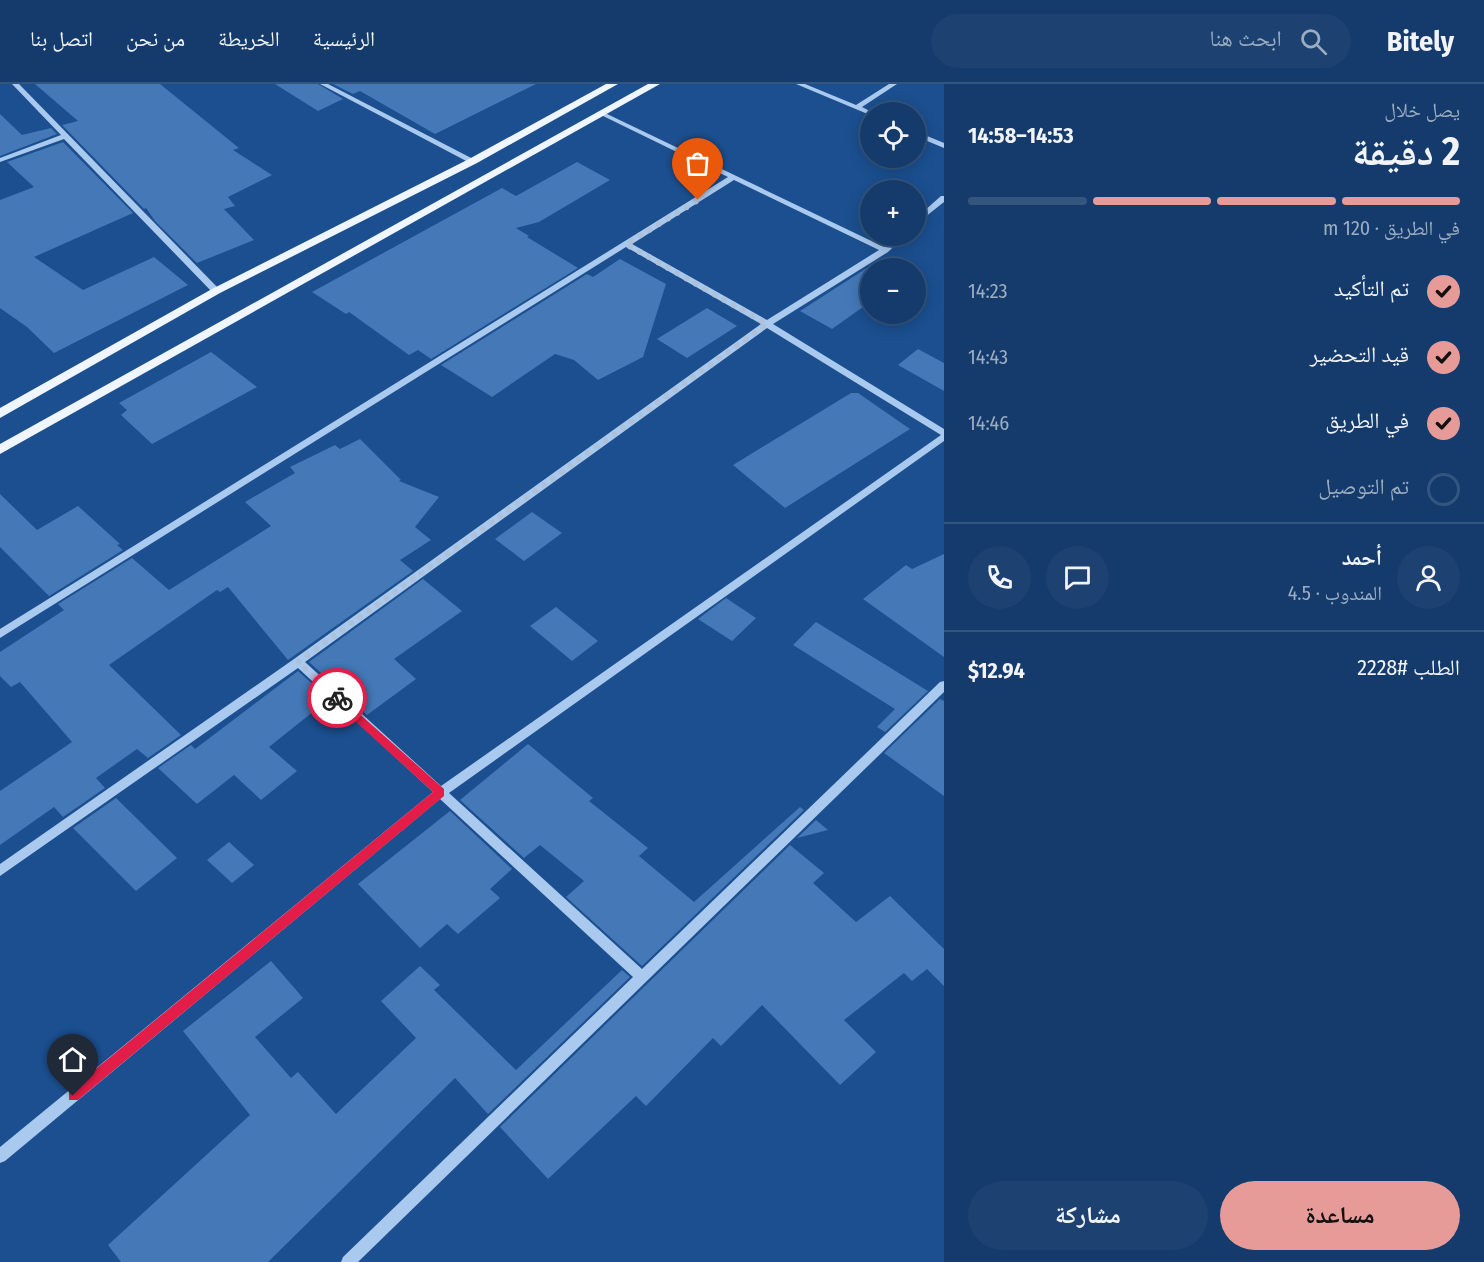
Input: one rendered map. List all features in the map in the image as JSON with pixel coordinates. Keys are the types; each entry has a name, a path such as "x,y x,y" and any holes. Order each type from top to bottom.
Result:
{"main road":[{"path":"0,414 216,291 473,161 613,84"},
{"path":"0,450 655,84"}],"street":[{"path":"15,84 216,291"},
{"path":"324,84 473,161"},
{"path":"799,84 860,108"},
{"path":"857,107 894,84"},
{"path":"603,114 885,250"},
{"path":"0,160 66,136"},
{"path":"926,138 944,146"},
{"path":"0,634 734,177"},
{"path":"926,214 944,198"},
{"path":"0,1156 440,793 944,435 767,324 626,244"},
{"path":"0,871 298,662 767,324 890,246"},
{"path":"298,662 642,977"},
{"path":"348,1262 944,685"}],"building":[{"path":"35,84 160,84 239,148 233,150 272,175 228,197 235,206 224,209 254,240 197,263 155,221 146,208 144,209 62,125 78,121"},
{"path":"275,84 318,84 343,99 318,111"},
{"path":"333,84 536,84 435,134 360,91 353,94"},
{"path":"0,114 22,135 51,128 57,134 0,156"},
{"path":"63,142 133,213 34,257 83,290 154,257 188,285 54,353 27,327 0,308 0,200 34,187 7,162"},
{"path":"577,162 610,180 539,222 516,228 578,268 431,359 418,350 409,355 349,312 346,314 312,292 502,188 516,196"},
{"path":"620,259 666,284 643,357 598,380 574,360 555,354 492,397 441,365 587,274 593,277"},
{"path":"860,272 860,309 832,329 800,311"},
{"path":"707,308 737,326 687,358 657,339"},
{"path":"918,349 944,363 944,391 898,365"},
{"path":"211,352 257,387 152,444 121,415 127,410 119,403"},
{"path":"851,393 858,393 910,429 785,508 733,465"},
{"path":"360,439 401,480 399,481 439,497 415,527 431,540 400,560 413,571 288,660 228,587 220,592 217,590 109,665 181,735 148,758 137,749 96,778 105,788 63,817 54,807 0,845 0,791 72,742 20,682 11,687 0,676 0,652 64,610 58,604 132,558 169,590 271,526 245,502 295,473 290,467 335,445 340,449"},
{"path":"0,494 37,530 78,506 120,544 117,545 123,550 49,596 0,547"},
{"path":"532,512 562,533 524,561 495,539"},
{"path":"944,554 944,657 863,599 906,565 912,569"},
{"path":"423,579 462,611 394,659 416,679 367,715 309,662"},
{"path":"726,598 756,618 732,641 698,619"},
{"path":"556,607 598,641 572,661 530,626"},
{"path":"816,622 928,691 885,732 877,727 895,709 793,645"},
{"path":"298,671 329,699 269,747 297,771 261,800 234,775 197,804 158,768 191,745 195,749"},
{"path":"940,699 944,701 944,796 884,753"},
{"path":"528,744 593,798 589,801 648,848 639,856 694,902 800,807 804,810 642,966 566,897 584,881 540,845 524,858 460,800"},
{"path":"116,798 177,858 136,891 73,828"},
{"path":"450,811 512,869 490,889 500,898 458,934 447,924 420,948 358,884"},
{"path":"816,820 828,830 797,838"},
{"path":"229,842 254,865 232,883 207,860"},
{"path":"790,845 824,873 813,883 856,922 890,896 944,949 944,986 927,969 912,981 904,973 844,1020 876,1052 840,1085 762,1005 721,1046 713,1038 646,1106 636,1096 548,1179 500,1127"},
{"path":"271,961 303,998 255,1037 291,1078 298,1072 336,1114 416,1038 381,1001 420,966 440,985 434,990 516,1070 622,970 630,977 488,1114 455,1078 268,1262 121,1262 108,1245 250,1115 183,1031"}],"way so far":[{"path":"337,698 298,662 767,324 626,244 698,200"}],"route":[{"path":"73,1096 440,793 337,698"}]}
